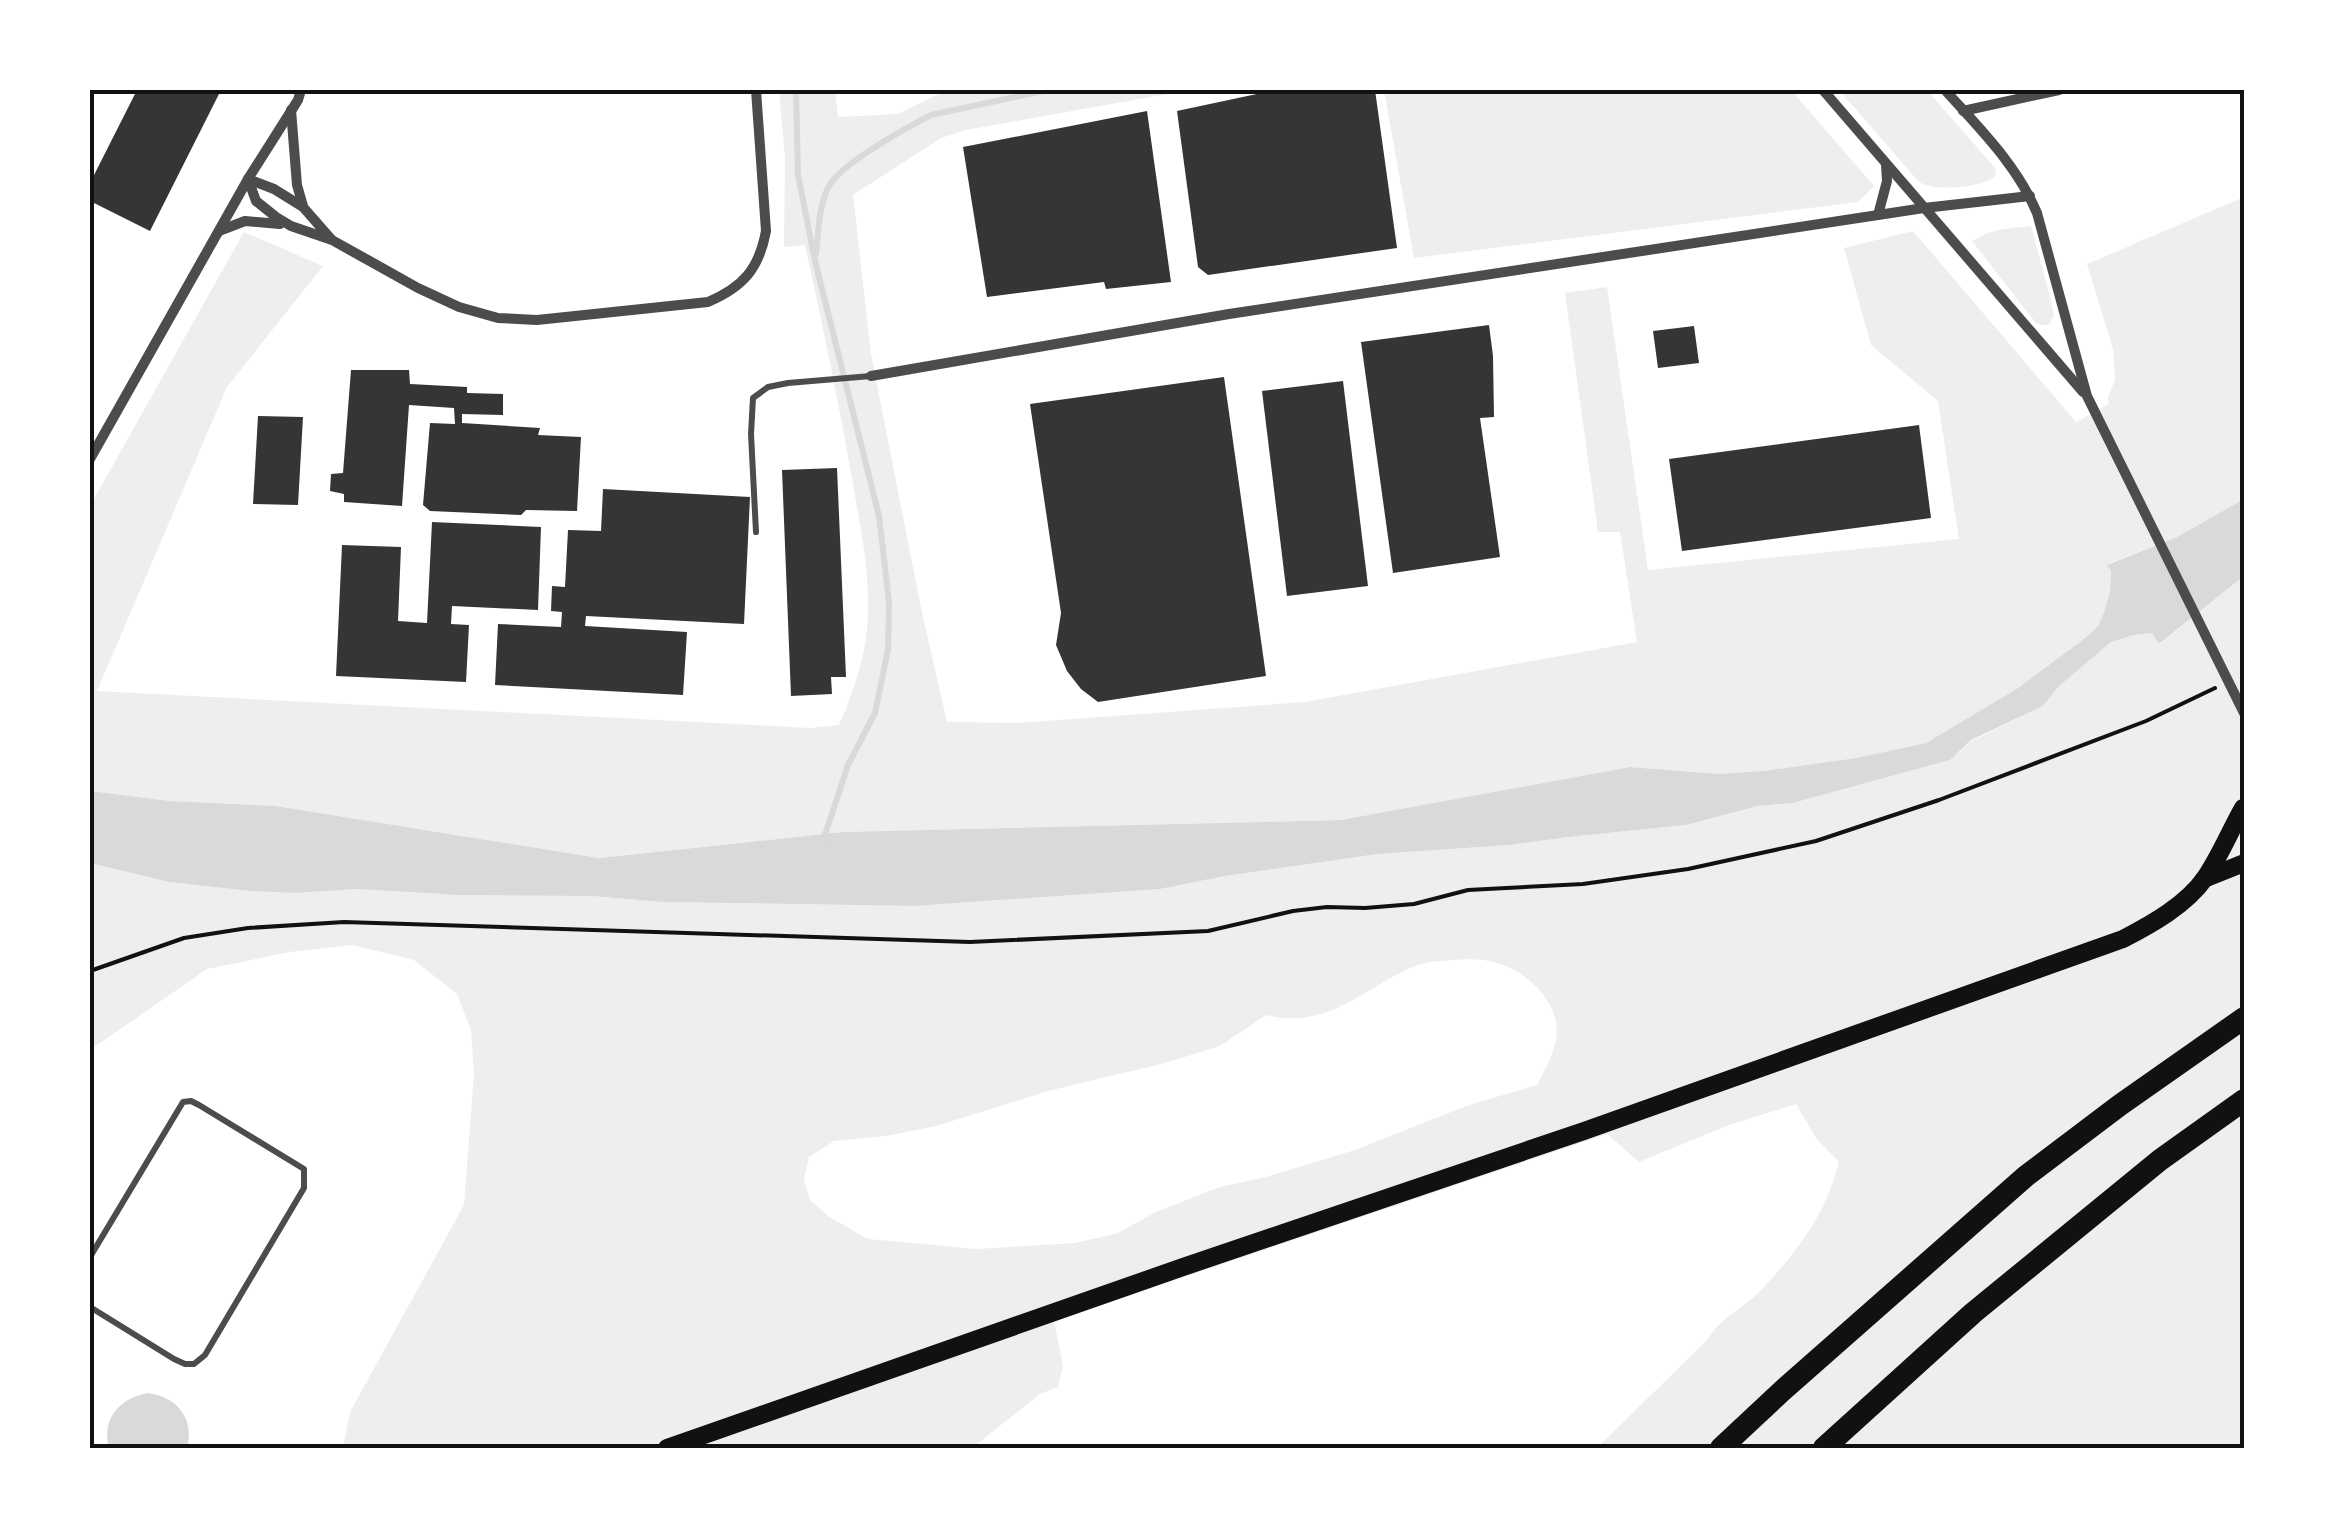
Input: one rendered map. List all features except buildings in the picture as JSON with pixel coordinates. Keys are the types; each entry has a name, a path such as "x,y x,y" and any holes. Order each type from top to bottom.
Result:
{"highway":[{"path":"1721,1448 2026,1176 2244,1018"},
{"path":"1824,1448 1974,1313 2160,1160 2244,1100"}],"main road":[{"path":"667,1448 1584,1131 2123,939 2179,904 2204,879 2243,810 2244,798"},
{"path":"2204,879 2244,863"}],"street":[{"path":"90,459 301,90"},
{"path":"248,180 256,201 291,226 332,240 458,307 498,318 537,320 708,302 728,294 744,281 763,250 766,231 756,90"},
{"path":"1823,90 2088,396"},
{"path":"1946,90 2008,162 2030,196 2088,396 2244,713"},
{"path":"1963,110 2059,90"},
{"path":"291,110 297,185 303,207"},
{"path":"1878,215 1888,181 1886,162"},
{"path":"248,180 303,207 332,240"},
{"path":"871,376 1212,317 1924,208 2030,196"},
{"path":"218,232 245,221 291,226"}],"lane":[{"path":"756,532 753,398 768,387 871,376"},
{"path":"90,1256 183,1102 199,1105 304,1169 304,1188 204,1354 194,1364 174,1360 90,1307"}],"path":[{"path":"90,971 184,938 248,928 344,922 970,942 1208,931 1293,911 1414,904 1468,890 1583,884 1688,869 1816,841 2146,722 2226,682"}],"shaded area":[{"path":"779,90 835,90 838,117 898,114 939,94 966,90 1190,90 966,130 941,138 853,195 871,354 947,722 1018,723 1305,702 1637,642 1620,532 1598,532 1565,293 1607,287 1648,570 1959,539 1938,401 1871,345 1844,248 1913,231 2076,422 2109,404 2115,380 2113,349 2087,264 2244,197 2244,499 2177,537 2108,564 2110,591 2098,626 2018,688 1926,743 1763,771 1719,774 1630,767 1341,820 843,832 599,858 276,806 170,801 90,791 90,506 244,232 323,266 227,387 97,691 810,728 839,725 855,685 865,643 867,580 847,448 805,245 784,247 785,158"},
{"path":"1384,90 1791,90 1874,186 1858,202 1414,258"},
{"path":"1839,90 1927,90 1995,168 1996,176 1958,187 1919,182"},
{"path":"2031,226 2052,304 2054,316 2048,325 2036,323 1972,241 2008,228"},
{"path":"2244,499 2244,576 2159,644 2152,633 2111,642 2058,687 2043,706 1971,740 1950,760 1793,803 1758,806 1686,825 1510,845 1378,854 1160,889 914,906 663,902 357,889 252,891 169,882 90,863 90,791 170,801 276,806 599,858 843,832 1341,820 1630,767 1719,774 1856,758 1926,743 2018,688 2098,626 2110,591 2111,571 2107,565 2177,537"},
{"path":"2244,576 2244,1448 1597,1448 1719,1325 1758,1293 1799,1245 1819,1214 1839,1162 1816,1138 1796,1104 1729,1125 1639,1162 1607,1134 1054,1321 1063,1366 1058,1387 1040,1394 972,1448 343,1448 350,1412 464,1205 474,1074 471,1030 457,994 414,960 352,945 290,952 207,969 90,1050 90,863 169,882 296,893 357,889 663,902 914,906 1160,889 1378,854 1510,845 1686,825 1758,806 1793,803 1950,760 1971,741 2043,706 2058,687 2111,642 2133,634 2152,633 2160,644","holes":["1468,959 1489,961 1515,971 1547,1000 1557,1026 1556,1040 1537,1085 1469,1105 1355,1150 1220,1187 1156,1212 1118,1233 1075,1243 977,1249 868,1239 828,1216 810,1200 804,1179 809,1157 834,1141 936,1126 1048,1091 1165,1063 1220,1046 1266,1015 1309,1017 1328,1012 1418,965"]},
{"path":"147,1393 167,1399 181,1410 188,1427 187,1448 109,1448 110,1419 128,1400"}],"waterway":[{"path":"796,90 798,175 815,261 879,516 889,602 888,650 875,713 848,765 823,841"},
{"path":"816,254 827,191 839,174 863,155 931,115 1048,90"}]}
